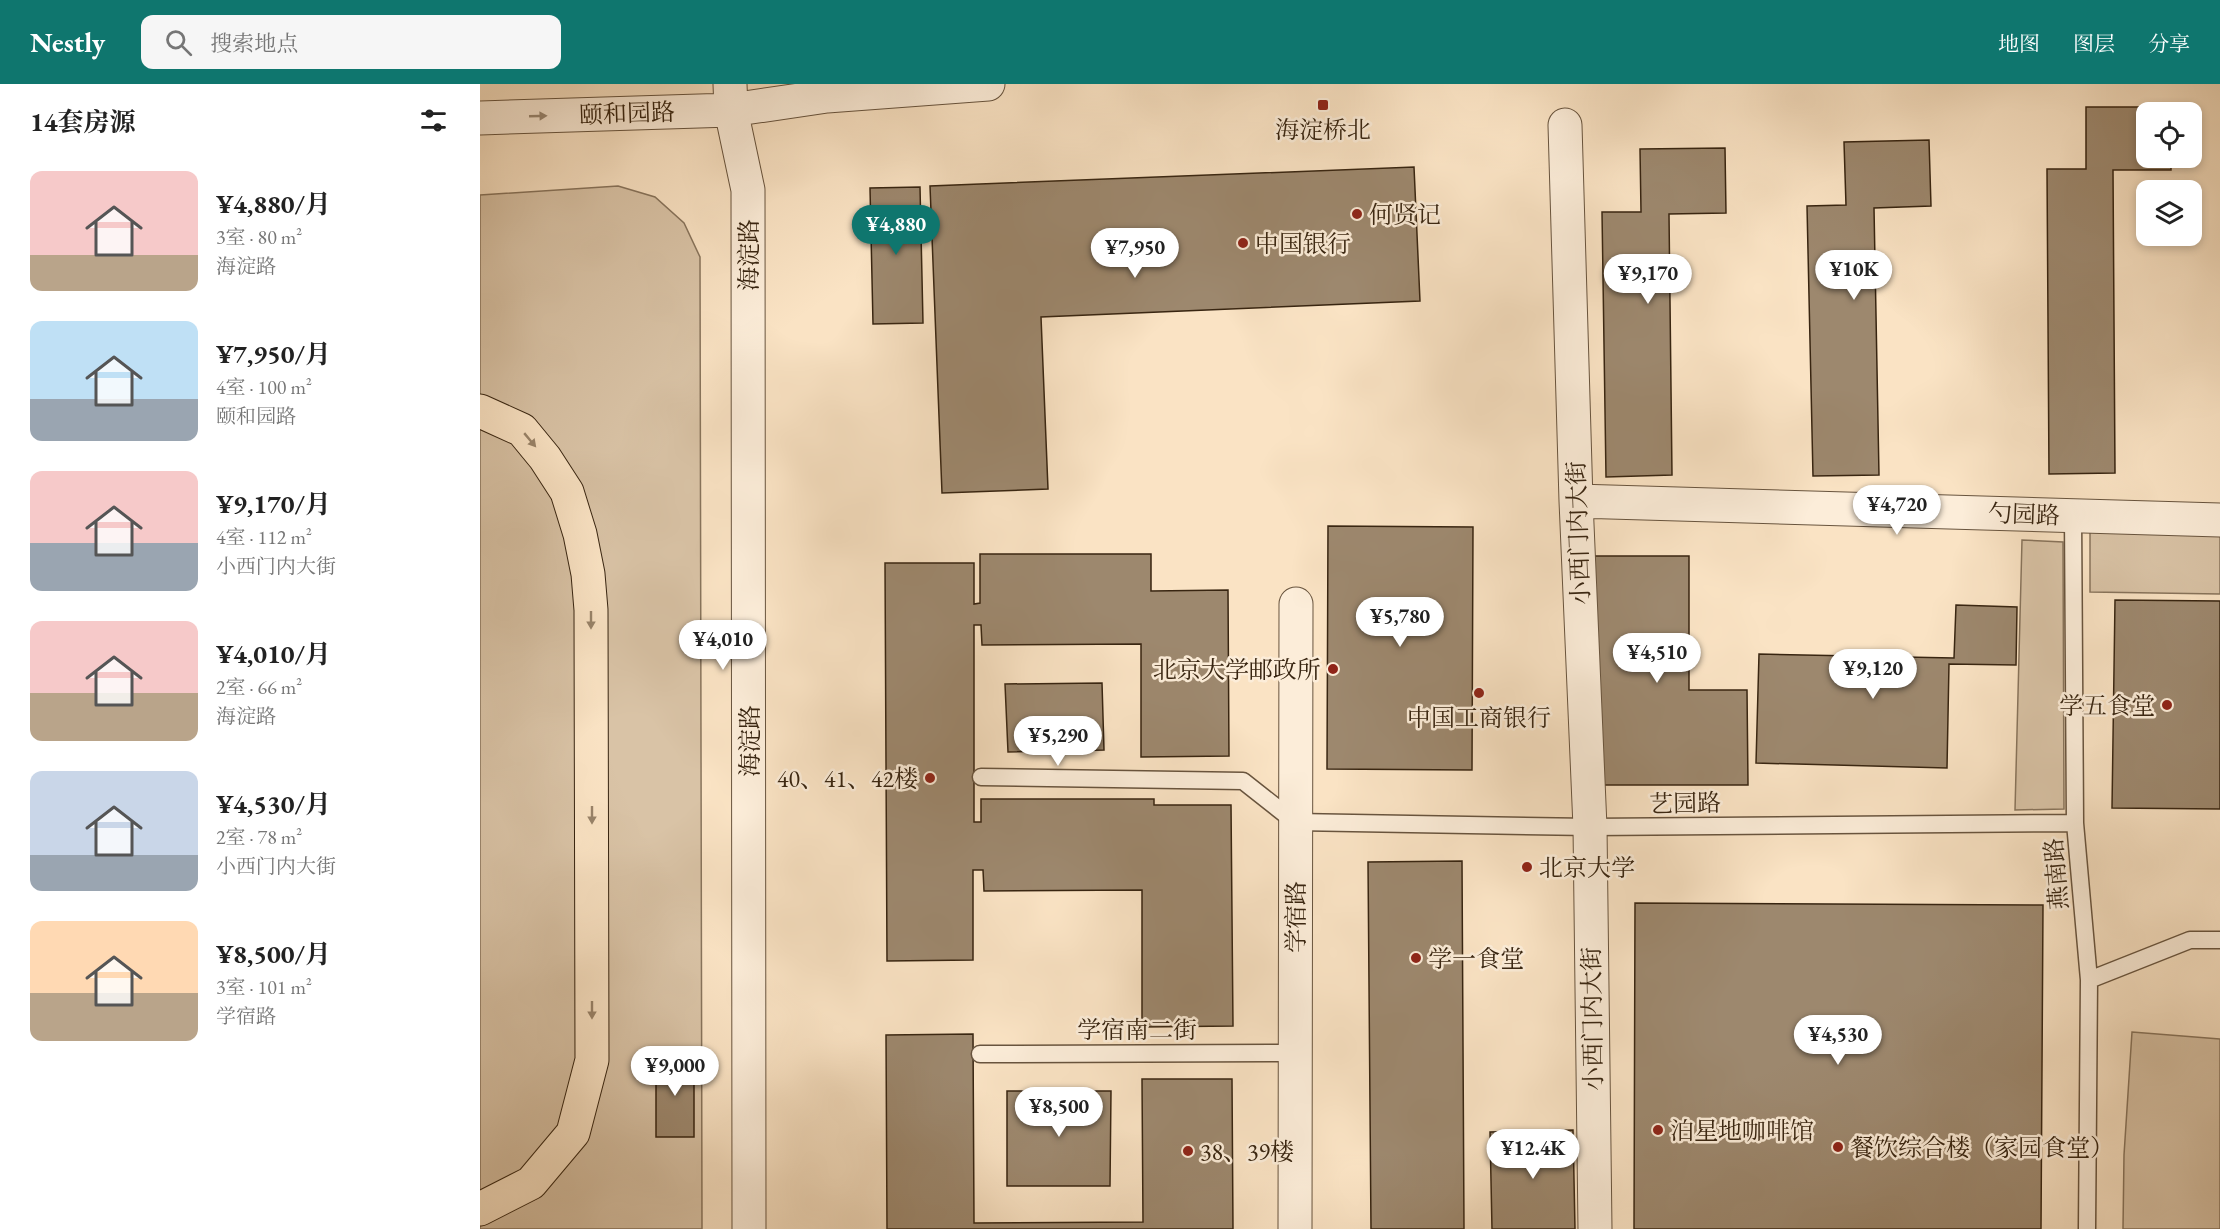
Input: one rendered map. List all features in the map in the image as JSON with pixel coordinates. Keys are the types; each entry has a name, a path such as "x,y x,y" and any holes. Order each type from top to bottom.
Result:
{"highway":[{"path":"480,411 522,430 545,458 567,492 580,534 588,574 591,610 592,1060 573,1133 531,1183 480,1209"}],"street":[{"name":"颐和园路","path":"480,118 730,97 827,96 988,84"},
{"name":"海淀路","path":"730,97 748,190 750,1229"},
{"name":"小西门内大街","path":"1565,125 1576,501 1590,827 1595,1229"},
{"name":"勺园路","path":"1576,501 2220,520"},
{"name":"学宿路","path":"1295,1229 1296,604"}],"lane":[{"name":"燕南路","path":"2073,515 2075,823 2089,980 2086,1229"},
{"path":"981,777 1243,781 1295,822"},
{"name":"艺园路","path":"1295,822 1590,827 2075,823"},
{"path":"2089,980 2190,940 2220,940"},
{"name":"学宿南二街","path":"980,1054 1295,1053"}],"shaded area":[{"path":"618,186 655,197 684,223 700,257 702,1229 480,1229 480,195"},
{"path":"2090,530 2220,533 2220,594 2090,592"},
{"path":"2022,540 2063,542 2064,809 2015,810"},
{"path":"2132,1032 2220,1039 2220,1229 2123,1229 2124,1155"}],"building":[{"path":"2086,107 2136,107 2136,168 2171,168 2171,170 2113,170 2115,473 2049,474 2047,169 2086,169"},
{"path":"1929,140 1931,206 1874,208 1879,475 1813,476 1807,206 1846,205 1844,142"},
{"path":"1725,148 1726,213 1669,214 1672,475 1606,477 1602,212 1641,212 1640,149"},
{"path":"1414,167 1420,301 1041,317 1048,489 942,493 930,186"},
{"path":"920,187 923,323 873,324 870,188"},
{"path":"1328,526 1473,527 1472,770 1327,769"},
{"name":"40、41、42楼","path":"980,554 1151,554 1151,591 1228,590 1229,756 1141,757 1141,644 982,645 981,625 974,625 974,822 981,822 981,799 1154,799 1154,805 1231,805 1233,1026 1142,1027 1142,890 984,891 983,870 973,870 973,960 887,961 885,563 974,563 974,604 980,603"},
{"path":"1593,556 1689,556 1689,690 1747,690 1748,785 1594,785"},
{"name":"学五食堂","path":"2115,600 2220,601 2220,809 2112,808"},
{"path":"1956,605 2017,607 2016,665 1949,664 1947,768 1756,763 1759,654 1954,658"},
{"path":"1102,683 1104,750 1008,752 1005,684"},
{"name":"学一食堂","path":"1462,861 1464,1229 1371,1229 1368,862"},
{"name":"餐饮综合楼（家园食堂）","path":"1635,903 2043,905 2041,1229 1634,1229"},
{"name":"38、39楼","path":"973,1034 974,1223 1143,1222 1142,1079 1232,1079 1233,1229 887,1229 886,1035"},
{"path":"656,1057 694,1057 694,1137 656,1137"},
{"path":"1007,1091 1111,1091 1110,1186 1007,1186"},
{"path":"1573,1130 1575,1229 1492,1229 1490,1132"}],"place":[{"name":"海淀桥北","path":"1323,105"},
{"name":"何贤记","path":"1357,214"},
{"name":"中国银行","path":"1243,243"},
{"name":"北京大学邮政所","path":"1333,669"},
{"name":"中国工商银行","path":"1479,693"},
{"name":"学五食堂","path":"2167,705"},
{"name":"40、41、42楼","path":"930,778"},
{"name":"北京大学","path":"1527,867"},
{"name":"学一食堂","path":"1416,958"},
{"name":"泊星地咖啡馆","path":"1658,1130"},
{"name":"餐饮综合楼（家园食堂）","path":"1838,1147"},
{"name":"38、39楼","path":"1188,1151"}]}
